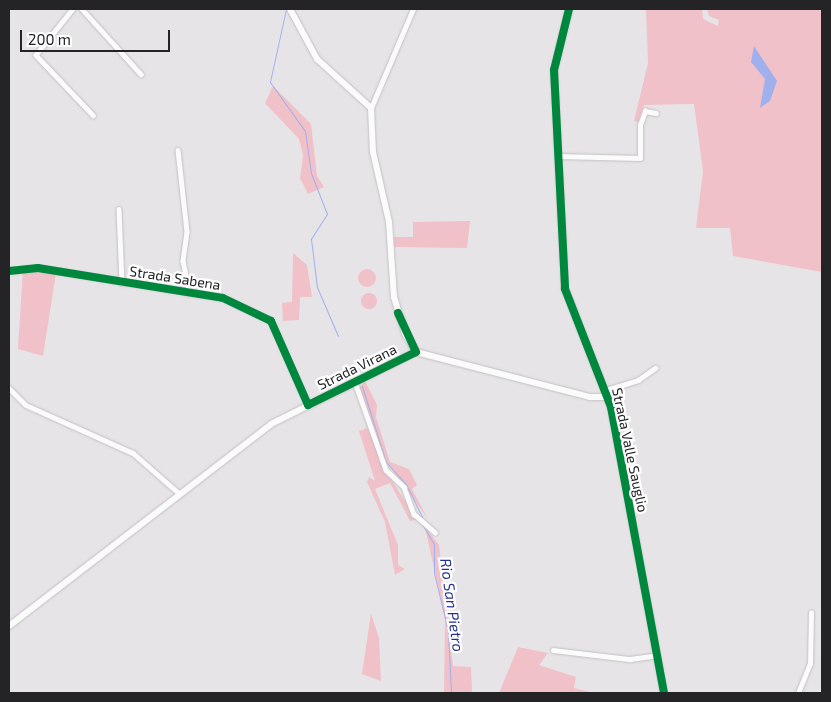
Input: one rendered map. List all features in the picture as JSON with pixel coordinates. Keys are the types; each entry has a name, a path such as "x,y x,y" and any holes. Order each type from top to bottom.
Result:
{"street":[{"path":"73,9 36,55 92,115"},
{"path":"82,9 141,74"},
{"path":"290,9 317,59 372,108"},
{"path":"413,9 372,108 373,152 389,222 394,297 405,334 416,352"},
{"name":"Strada Valle Sauglio","path":"569,9 554,70 556,156 566,289 578,330 607,393 624,468 664,693"},
{"path":"556,156 640,158 640,125 645,111 656,112"},
{"path":"178,150 187,232 183,261 190,292"},
{"path":"119,209 122,283"},
{"name":"Strada Sabena","path":"9,271 33,268 223,298 271,321 308,406"},
{"name":"Strada Virana","path":"9,626 271,424 416,352 590,397 607,393"},
{"path":"607,393 638,380 655,368"},
{"path":"355,382 386,470 404,487 414,514 435,532"},
{"path":"9,388 26,405 133,453 180,494"},
{"path":"798,693 810,664 811,613"},
{"path":"553,650 630,659 657,656"}],"shaded area":[{"path":"646,9 702,9 703,19 718,26 719,20 709,16 707,9 822,9 822,272 733,256 730,228 696,228 703,171 694,104 644,105 638,122 634,121 648,63"},
{"path":"273,86 311,124 317,176 324,187 308,194 300,178 303,155 299,139 265,103"},
{"path":"470,221 467,248 394,247 394,237 413,237 413,222"},
{"path":"293,253 307,265 312,297 300,297 299,320 283,321 282,303 292,302"},
{"path":"23,269 56,273 43,356 18,349"},
{"path":"363,269 371,269 376,274 374,285 363,287 358,282 358,274"},
{"path":"366,293 372,293 377,298 375,307 366,309 361,304 361,298"},
{"path":"365,381 377,405 376,417 390,462 409,469 417,485 412,489 428,519 383,457 359,388"},
{"path":"368,428 385,470 417,519 410,521 390,483 375,489 398,545 398,565 405,569 395,575 385,522 367,482 369,477 375,481 359,431"},
{"path":"425,527 439,545 453,666 471,667 472,693 444,693 445,619"},
{"path":"371,613 379,638 381,681 362,674"},
{"path":"518,647 548,653 539,665 576,677 574,688 594,693 499,693"}],"water":[{"path":"754,46 777,81 770,101 760,108 765,79 751,62"}],"waterway":[{"name":"Rio San Pietro","path":"286,9 270,82 305,131 311,173 327,214 311,239 317,287 338,336"},
{"name":"Rio San Pietro","path":"362,386 386,462 406,484 422,517"},
{"name":"Rio San Pietro","path":"422,524 434,544 434,573 448,631 451,693"}],"cycle path":[{"path":"569,9 554,70 565,289 611,407 664,693"},
{"path":"9,271 38,268 223,298 271,321 308,405 416,352 398,313"}]}
